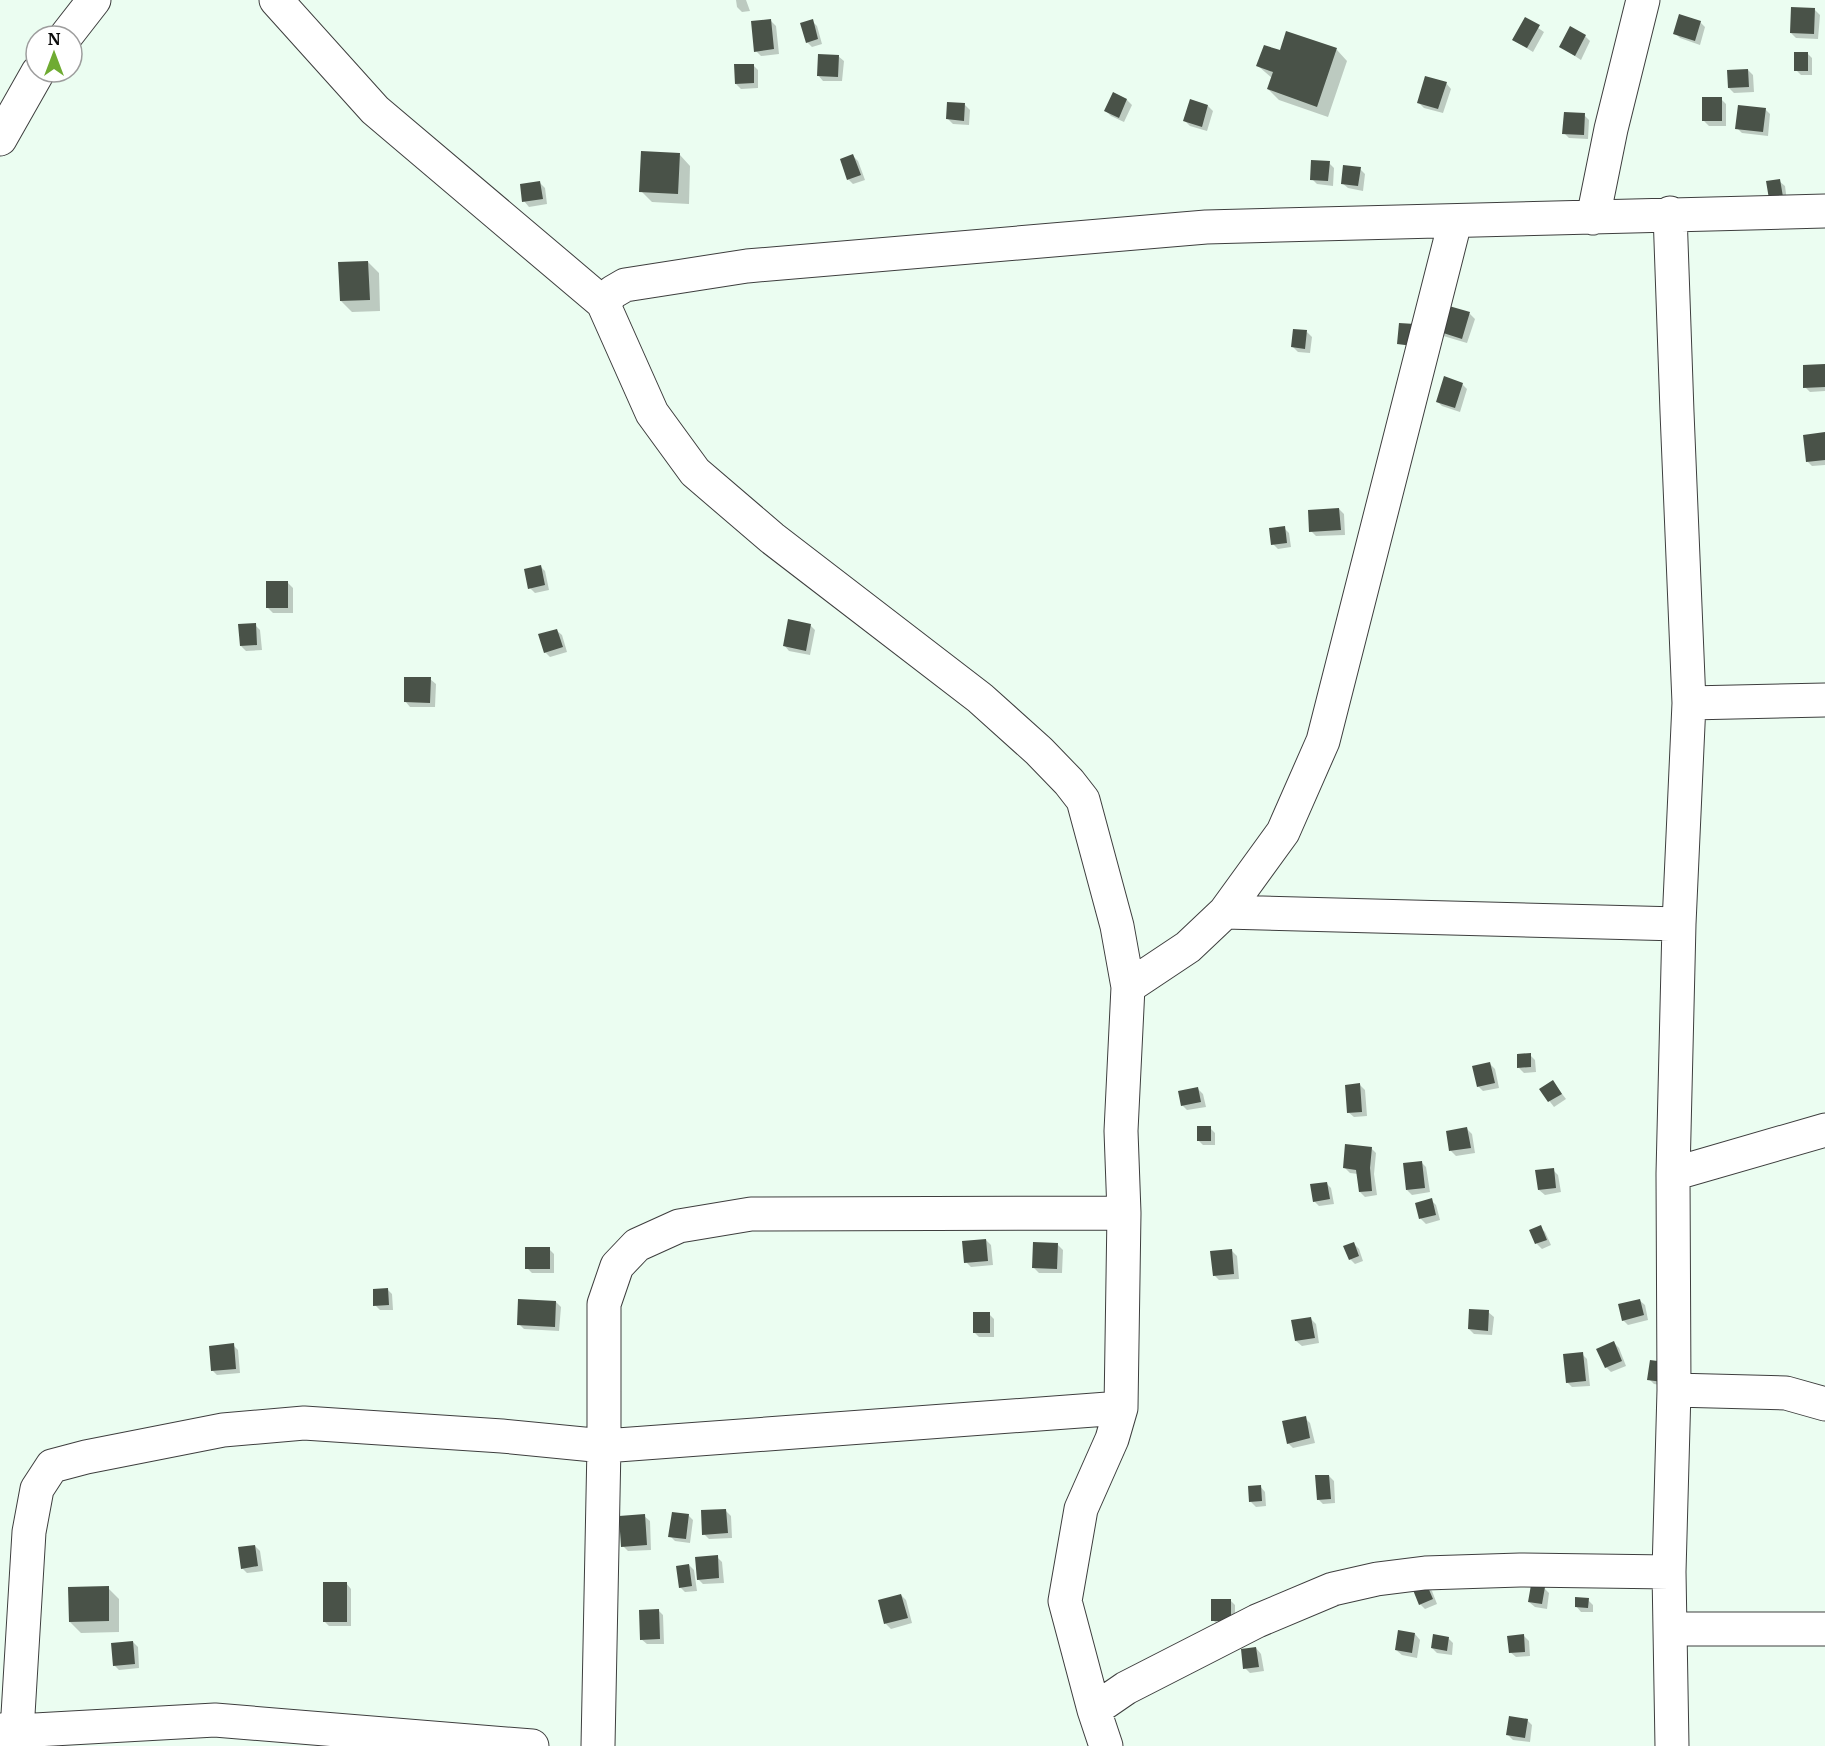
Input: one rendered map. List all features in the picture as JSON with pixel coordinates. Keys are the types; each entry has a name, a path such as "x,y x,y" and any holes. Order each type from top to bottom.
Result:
{"street":[{"path":"75,24 94,0"},
{"path":"276,0 375,110 603,303 652,413 696,472 772,538 980,698 1039,751 1083,800 1117,926 1128,987 1121,1131 1124,1213 1121,1408 1112,1440 1081,1509 1065,1601 1106,1746"},
{"path":"1593,218 1611,129 1643,0"},
{"path":"0,139 31,84"},
{"path":"603,303 625,285 747,266 1206,227 1593,218 1671,213 1825,211"},
{"path":"1671,213 1689,703 1679,924 1673,1174 1674,1390 1670,1572 1672,1746"},
{"path":"1128,987 1188,947 1225,912 1283,832 1323,741 1455,222"},
{"path":"1689,703 1825,700"},
{"path":"1225,912 1679,924"},
{"path":"1673,1174 1825,1130"},
{"path":"598,1746 604,1446 604,1304 616,1266 637,1245 679,1226 750,1214 1124,1213"},
{"path":"1674,1390 1786,1392 1825,1404"},
{"path":"532,1746 358,1738 215,1720 8,1730 29,1532 37,1489 52,1466 86,1457 223,1430 304,1423 502,1436 604,1446 1121,1408"},
{"path":"1094,1710 1146,1677 1257,1621 1333,1589 1377,1579 1425,1573 1520,1570 1670,1572"},
{"path":"1670,1629 1825,1629"}],"building":[{"path":"1791,7 1815,8 1814,34 1790,33"},
{"path":"1679,14 1701,21 1695,41 1673,34"},
{"path":"1525,17 1540,25 1527,48 1512,40"},
{"path":"771,19 774,49 754,52 751,21"},
{"path":"813,19 818,39 806,43 800,23"},
{"path":"1570,26 1586,35 1575,56 1559,47"},
{"path":"1286,31 1337,48 1317,107 1267,89 1273,72 1256,66 1264,45 1280,50"},
{"path":"1794,52 1808,52 1808,71 1794,71"},
{"path":"818,54 839,55 838,77 817,76"},
{"path":"734,64 754,64 754,83 735,84"},
{"path":"1748,69 1749,87 1728,88 1727,70"},
{"path":"1425,76 1447,82 1438,109 1417,103"},
{"path":"1113,92 1127,99 1119,118 1104,111"},
{"path":"1702,97 1722,97 1722,121 1702,121"},
{"path":"1190,99 1208,105 1202,127 1183,121"},
{"path":"947,102 965,103 964,121 946,119"},
{"path":"1738,105 1766,108 1763,132 1735,129"},
{"path":"1564,112 1585,113 1584,135 1562,134"},
{"path":"641,151 680,153 678,194 639,192"},
{"path":"853,154 861,175 847,180 840,159"},
{"path":"1311,160 1330,161 1328,181 1310,180"},
{"path":"1343,165 1361,167 1358,186 1341,184"},
{"path":"1780,179 1783,197 1769,199 1766,181"},
{"path":"540,181 543,199 522,202 520,184"},
{"path":"368,261 370,300 340,301 338,262"},
{"path":"1442,304 1470,312 1462,339 1434,330"},
{"path":"1399,323 1415,324 1413,346 1397,344"},
{"path":"1293,329 1307,330 1305,349 1291,347"},
{"path":"1825,364 1825,387 1803,388 1803,365"},
{"path":"1444,376 1463,383 1455,408 1436,402"},
{"path":"1825,432 1825,460 1806,462 1803,435"},
{"path":"1339,508 1341,530 1309,532 1308,510"},
{"path":"1285,526 1287,543 1271,545 1269,528"},
{"path":"541,565 545,585 528,589 524,569"},
{"path":"266,581 288,581 288,608 266,608"},
{"path":"788,619 811,624 806,651 783,646"},
{"path":"256,623 257,645 240,646 238,624"},
{"path":"557,629 563,647 544,653 538,634"},
{"path":"404,677 431,677 430,703 404,702"},
{"path":"1531,1053 1531,1067 1517,1068 1517,1054"},
{"path":"1490,1062 1495,1083 1477,1087 1472,1066"},
{"path":"1553,1080 1562,1094 1548,1102 1539,1089"},
{"path":"1360,1083 1362,1112 1347,1113 1345,1085"},
{"path":"1198,1087 1201,1102 1181,1106 1178,1091"},
{"path":"1197,1126 1211,1126 1211,1141 1197,1141"},
{"path":"1467,1127 1471,1148 1449,1151 1446,1131"},
{"path":"1345,1144 1372,1147 1370,1168 1372,1191 1359,1192 1356,1170 1343,1168"},
{"path":"1422,1161 1425,1188 1406,1190 1403,1163"},
{"path":"1554,1168 1556,1188 1538,1190 1535,1170"},
{"path":"1327,1182 1330,1199 1313,1202 1310,1184"},
{"path":"1432,1198 1436,1215 1419,1219 1415,1203"},
{"path":"1541,1225 1547,1240 1535,1244 1529,1230"},
{"path":"986,1239 988,1261 964,1263 962,1241"},
{"path":"1033,1242 1058,1243 1057,1269 1032,1268"},
{"path":"1354,1242 1359,1256 1349,1260 1343,1246"},
{"path":"525,1247 550,1247 550,1269 525,1269"},
{"path":"1232,1249 1234,1274 1213,1276 1210,1251"},
{"path":"388,1288 389,1305 373,1306 373,1289"},
{"path":"518,1299 556,1301 555,1327 517,1325"},
{"path":"1640,1299 1644,1315 1622,1321 1618,1304"},
{"path":"1469,1309 1489,1310 1488,1331 1468,1329"},
{"path":"973,1312 990,1312 990,1333 973,1333"},
{"path":"1311,1317 1315,1338 1295,1341 1291,1320"},
{"path":"1614,1341 1622,1361 1605,1368 1596,1349"},
{"path":"234,1343 236,1369 211,1371 209,1346"},
{"path":"1583,1352 1586,1381 1566,1383 1563,1354"},
{"path":"1650,1360 1665,1362 1663,1382 1647,1380"},
{"path":"1306,1416 1310,1438 1287,1444 1282,1421"},
{"path":"1315,1475 1329,1475 1331,1499 1317,1500"},
{"path":"1261,1485 1262,1501 1249,1502 1248,1486"},
{"path":"726,1509 728,1533 702,1535 701,1510"},
{"path":"672,1512 689,1514 686,1539 668,1537"},
{"path":"645,1514 647,1545 621,1547 619,1516"},
{"path":"255,1545 258,1566 241,1569 238,1547"},
{"path":"718,1555 719,1578 697,1580 695,1557"},
{"path":"689,1564 692,1586 679,1588 676,1566"},
{"path":"323,1582 347,1582 347,1622 323,1622"},
{"path":"1427,1585 1433,1599 1419,1605 1413,1590"},
{"path":"1531,1585 1545,1587 1542,1604 1528,1602"},
{"path":"109,1586 109,1621 69,1622 68,1587"},
{"path":"901,1594 908,1618 884,1624 878,1600"},
{"path":"1575,1597 1589,1598 1588,1608 1575,1607"},
{"path":"1211,1599 1231,1599 1231,1621 1211,1621"},
{"path":"659,1609 660,1639 640,1640 639,1610"},
{"path":"1398,1630 1415,1633 1412,1653 1395,1650"},
{"path":"1433,1634 1449,1637 1447,1651 1431,1648"},
{"path":"1524,1634 1525,1652 1509,1653 1507,1636"},
{"path":"133,1641 135,1664 113,1666 111,1643"},
{"path":"1256,1647 1259,1667 1243,1669 1241,1649"},
{"path":"1509,1716 1528,1719 1525,1738 1506,1735"}]}
